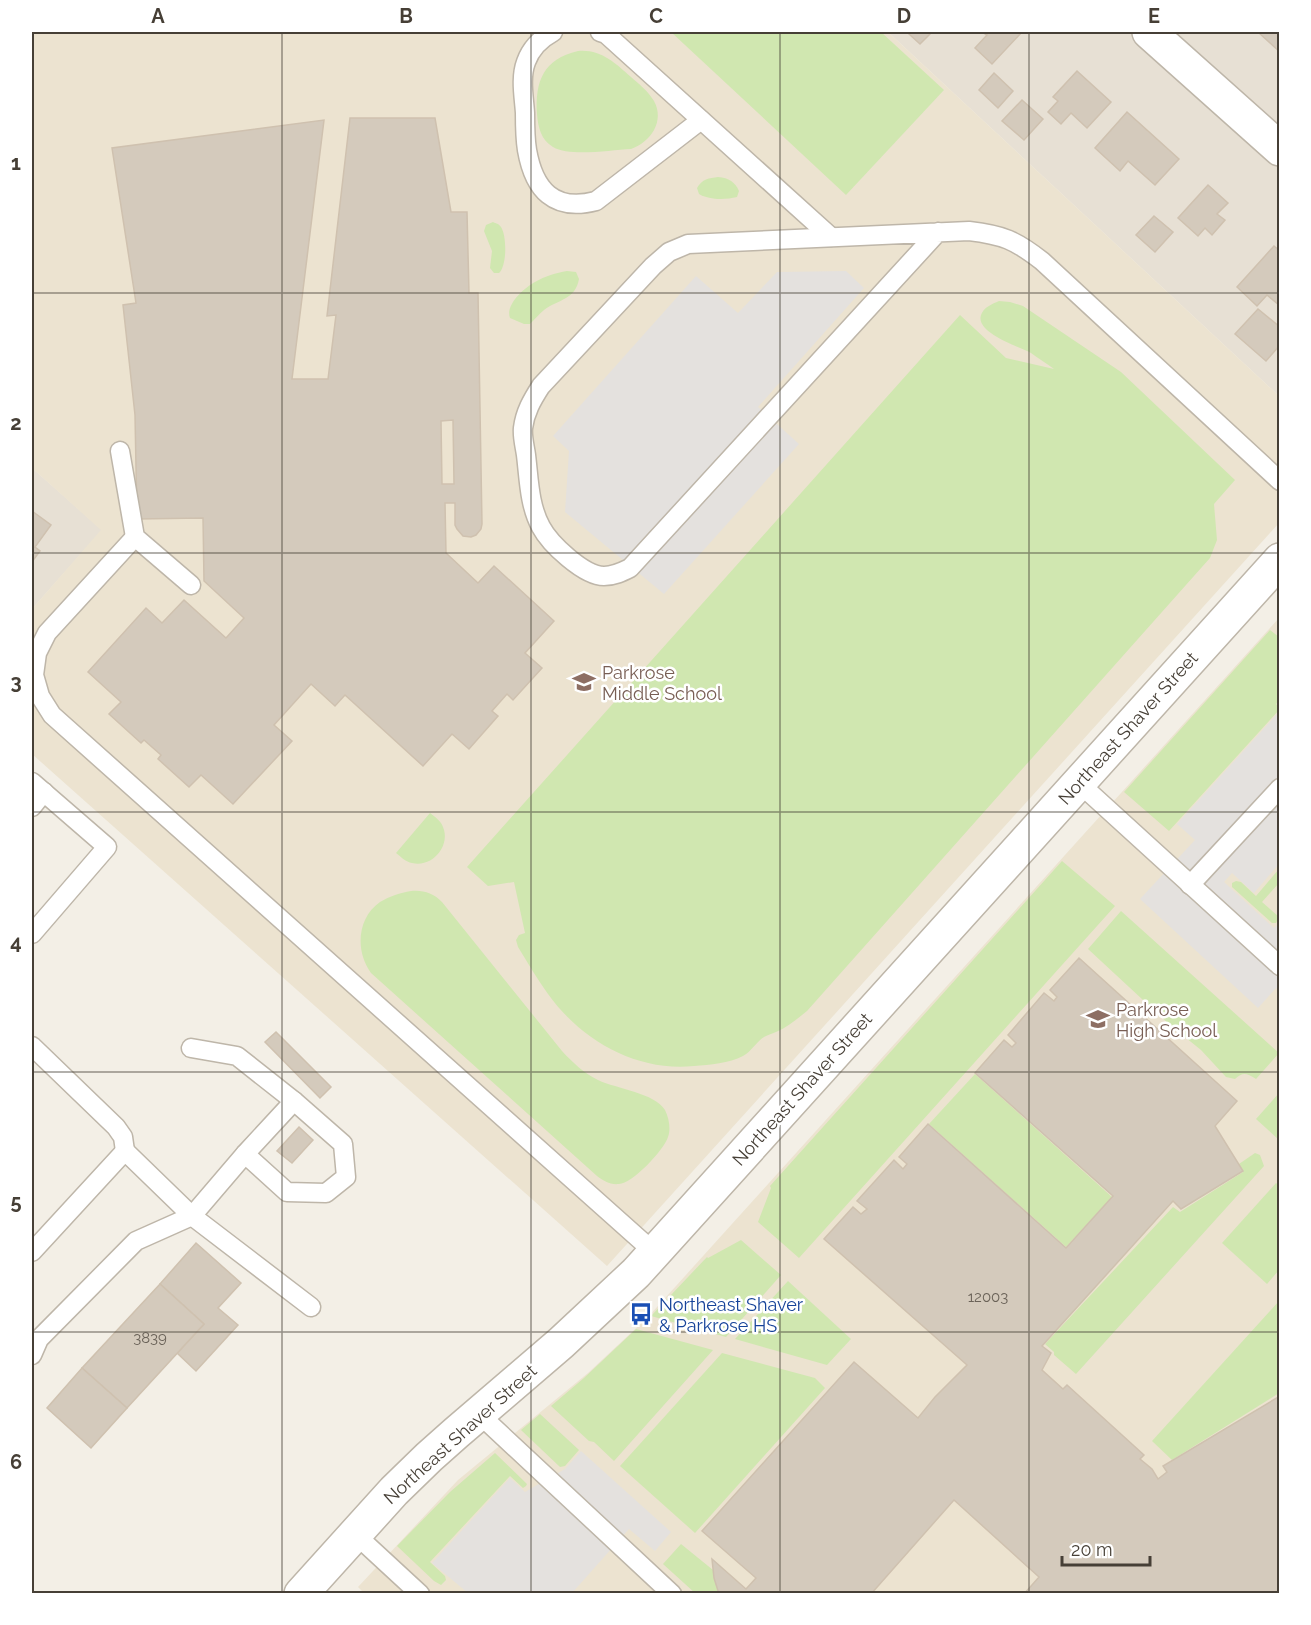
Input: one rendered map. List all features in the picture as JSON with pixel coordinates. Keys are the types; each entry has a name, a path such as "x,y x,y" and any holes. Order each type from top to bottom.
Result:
{"street":[{"path":"1149,32 1280,149"},
{"name":"Northeast Shaver Street","path":"301,1593 401,1484 478,1413 607,1302 655,1253 1280,560"}],"lane":[{"path":"553,32 543,37 532,49 525,64 523,80 527,149 534,175 541,188 553,198 567,204 582,205 596,201 701,120"},
{"path":"600,32 606,34 831,237"},
{"path":"938,232 630,568 617,574 603,576 590,573 556,546 542,528 533,507 523,429 528,405 540,386 653,266 669,252 688,244 938,232 969,231 996,234 1021,245 1042,261 1280,481"},
{"path":"120,451 135,537 191,585"},
{"path":"135,537 47,633 37,653 34,675 40,696 52,715 655,1253"},
{"path":"1079,783 1280,966"},
{"path":"32,807 38,787 106,847 32,934"},
{"path":"1190,885 1280,788"},
{"path":"32,1046 116,1127 123,1137 125,1151 192,1216 310,1307"},
{"path":"191,1048 237,1056 294,1101 343,1144 346,1178 326,1193 287,1192 245,1154"},
{"path":"32,1355 39,1339 136,1241 192,1216 294,1101"},
{"path":"32,1252 125,1151"},
{"path":"478,1413 672,1593"},
{"path":"355,1534 420,1593"}],"shaded area":[{"name":"Parkrose Middle School","path":"32,32 888,32 1279,396 1279,523 607,1266 32,754 32,609 101,530 32,468"},
{"path":"888,32 1279,32 1279,396"},
{"path":"846,271 864,288 758,407 799,444 664,594 565,512 569,451 553,436 696,276 738,313 777,272"},
{"path":"32,468 102,530 32,609"},
{"name":"Parkrose High School","path":"1279,618 1279,1593 365,1594 358,1587 458,1480 588,1373 648,1317"},
{"path":"1279,712 1279,864 1254,893 1232,873 1224,882 1274,928 1279,923 1279,991 1276,988 1258,1008 1140,899 1195,840 1177,824"},
{"path":"581,1451 671,1532 655,1551 629,1529 572,1593 468,1593 432,1563 510,1478 525,1492 565,1469"}],"green space":[{"path":"671,32 881,32 944,90 846,195"},
{"path":"578,51 594,52 607,58 640,85 654,101 658,116 657,123 650,136 638,146 631,149 569,152 553,147 543,137 537,114 540,82 549,66 566,55"},
{"path":"718,177 728,179 733,183 739,191 737,197 717,199 699,194 697,188 703,181"},
{"path":"493,222 501,227 504,237 505,258 499,273 494,273 490,268 492,251 484,231 486,225"},
{"path":"567,271 576,272 579,279 570,295 544,310 530,324 510,318 509,313 513,302 526,288 543,278"},
{"path":"999,301 1023,306 1121,372 1235,480 1214,504 1217,540 1210,558 807,1011 784,1028 764,1037 743,1056 719,1063 672,1067 651,1064 612,1050 593,1039 561,1011 518,947 516,940 519,935 525,933 514,882 488,886 467,867 960,315 1006,358 1054,369 1031,353 985,328 981,322 982,312"},
{"path":"1270,630 1279,637 1279,701 1276,704 1279,710 1169,831 1124,792"},
{"path":"430,813 443,827 445,834 442,848 433,859 426,862 419,864 408,862 396,853"},
{"path":"1062,861 1115,906 799,1258 758,1222 770,1186"},
{"path":"1279,869 1279,883 1262,902 1279,917 1276,923 1272,923 1232,887 1232,883 1241,882 1256,896"},
{"path":"411,891 428,893 442,902 562,1051 579,1067 598,1080 653,1099 665,1110 669,1124 668,1137 660,1150 639,1173 625,1183 619,1184 610,1183 597,1176 371,973 362,955 361,945 361,935 367,917 380,902"},
{"path":"1121,911 1279,1053 1256,1079 1245,1074 1235,1079 1226,1077 1201,1050 1170,1025 1088,949"},
{"path":"975,1074 1112,1197 1066,1247 929,1124"},
{"path":"1279,1093 1279,1140 1256,1119"},
{"path":"1255,1153 1260,1155 1264,1166 1076,1374 1054,1355 1054,1352 1045,1344 1173,1207 1180,1212 1243,1172 1239,1164"},
{"path":"1276,1183 1280,1186 1279,1270 1267,1284 1222,1243"},
{"path":"741,1240 781,1275 726,1337 651,1316 707,1257"},
{"path":"788,1281 851,1339 827,1365 735,1339"},
{"path":"1279,1301 1279,1393 1172,1460 1152,1441"},
{"path":"636,1329 713,1350 614,1461 551,1406"},
{"path":"722,1353 815,1378 825,1388 695,1533 620,1466"},
{"path":"540,1414 579,1450 565,1466 560,1467 521,1430"},
{"path":"495,1453 527,1484 523,1488 510,1476 430,1562 445,1576 446,1580 441,1585 397,1546 450,1492"},
{"path":"681,1544 713,1570 719,1593 695,1593 663,1564"}],"building":[{"path":"911,32 932,32 920,44 909,34"},
{"path":"982,32 1022,32 992,64 975,48 987,35"},
{"path":"1280,32 1280,52 1259,33"},
{"path":"1077,71 1111,102 1087,128 1071,113 1061,124 1048,112 1058,101 1053,97"},
{"path":"994,73 1013,91 998,108 979,90"},
{"path":"1022,100 1043,119 1024,140 1002,121"},
{"path":"1127,112 1179,159 1155,185 1128,161 1120,171 1095,148"},
{"path":"350,118 435,118 451,212 467,212 469,293 478,293 482,524 476,535 463,536 455,525 455,503 445,503 446,553 478,583 494,566 554,621 525,653 542,668 513,700 507,694 492,711 498,716 469,749 452,734 423,766 345,695 335,706 311,684 274,725 292,741 233,804 201,775 189,787 158,759 161,755 144,740 141,743 109,714 121,702 88,672 146,608 162,623 184,600 226,638 244,618 204,581 203,518 137,519 135,415 123,305 136,303 112,148 324,120 292,379 328,379 336,315 327,316","holes":["453,420 454,484 442,484 441,421"]},
{"path":"1208,185 1228,203 1217,214 1225,220 1212,235 1205,228 1198,236 1178,218"},
{"path":"1154,216 1173,232 1155,252 1136,235"},
{"path":"1274,246 1280,251 1280,306 1267,295 1257,306 1237,287"},
{"path":"1258,309 1280,327 1280,345 1266,361 1235,334"},
{"path":"32,511 51,525 35,547 40,551 32,562"},
{"path":"1079,958 1237,1101 1215,1126 1243,1171 1181,1209 1173,1201 1042,1346 1051,1353 1042,1370 1063,1389 1067,1385 1144,1455 1140,1459 1152,1469 1158,1479 1167,1472 1163,1466 1280,1396 1280,1594 1024,1594 1039,1577 954,1500 871,1594 719,1594 712,1559 746,1589 756,1578 702,1531 854,1362 918,1418 967,1365 824,1239 853,1207 861,1214 867,1209 857,1201 894,1160 903,1169 907,1164 899,1157 928,1124 1066,1248 1113,1196 975,1073 1004,1040 1012,1047 1016,1043 1008,1035 1044,993 1054,1001 1057,997 1050,990"},
{"path":"276,1032 331,1087 320,1098 265,1042"},
{"path":"299,1127 313,1140 292,1163 277,1151"},
{"path":"196,1243 241,1283 218,1308 238,1325 196,1371 177,1353 204,1324 160,1284"},
{"path":"160,1284 204,1324 127,1408 82,1368"},
{"path":"82,1368 127,1408 91,1448 47,1408"}],"place":[{"name":"Parkrose Middle School","path":"584,682"},
{"name":"Parkrose High School","path":"1098,1019"},
{"name":"Northeast Shaver & Parkrose HS","path":"641,1314"}]}
